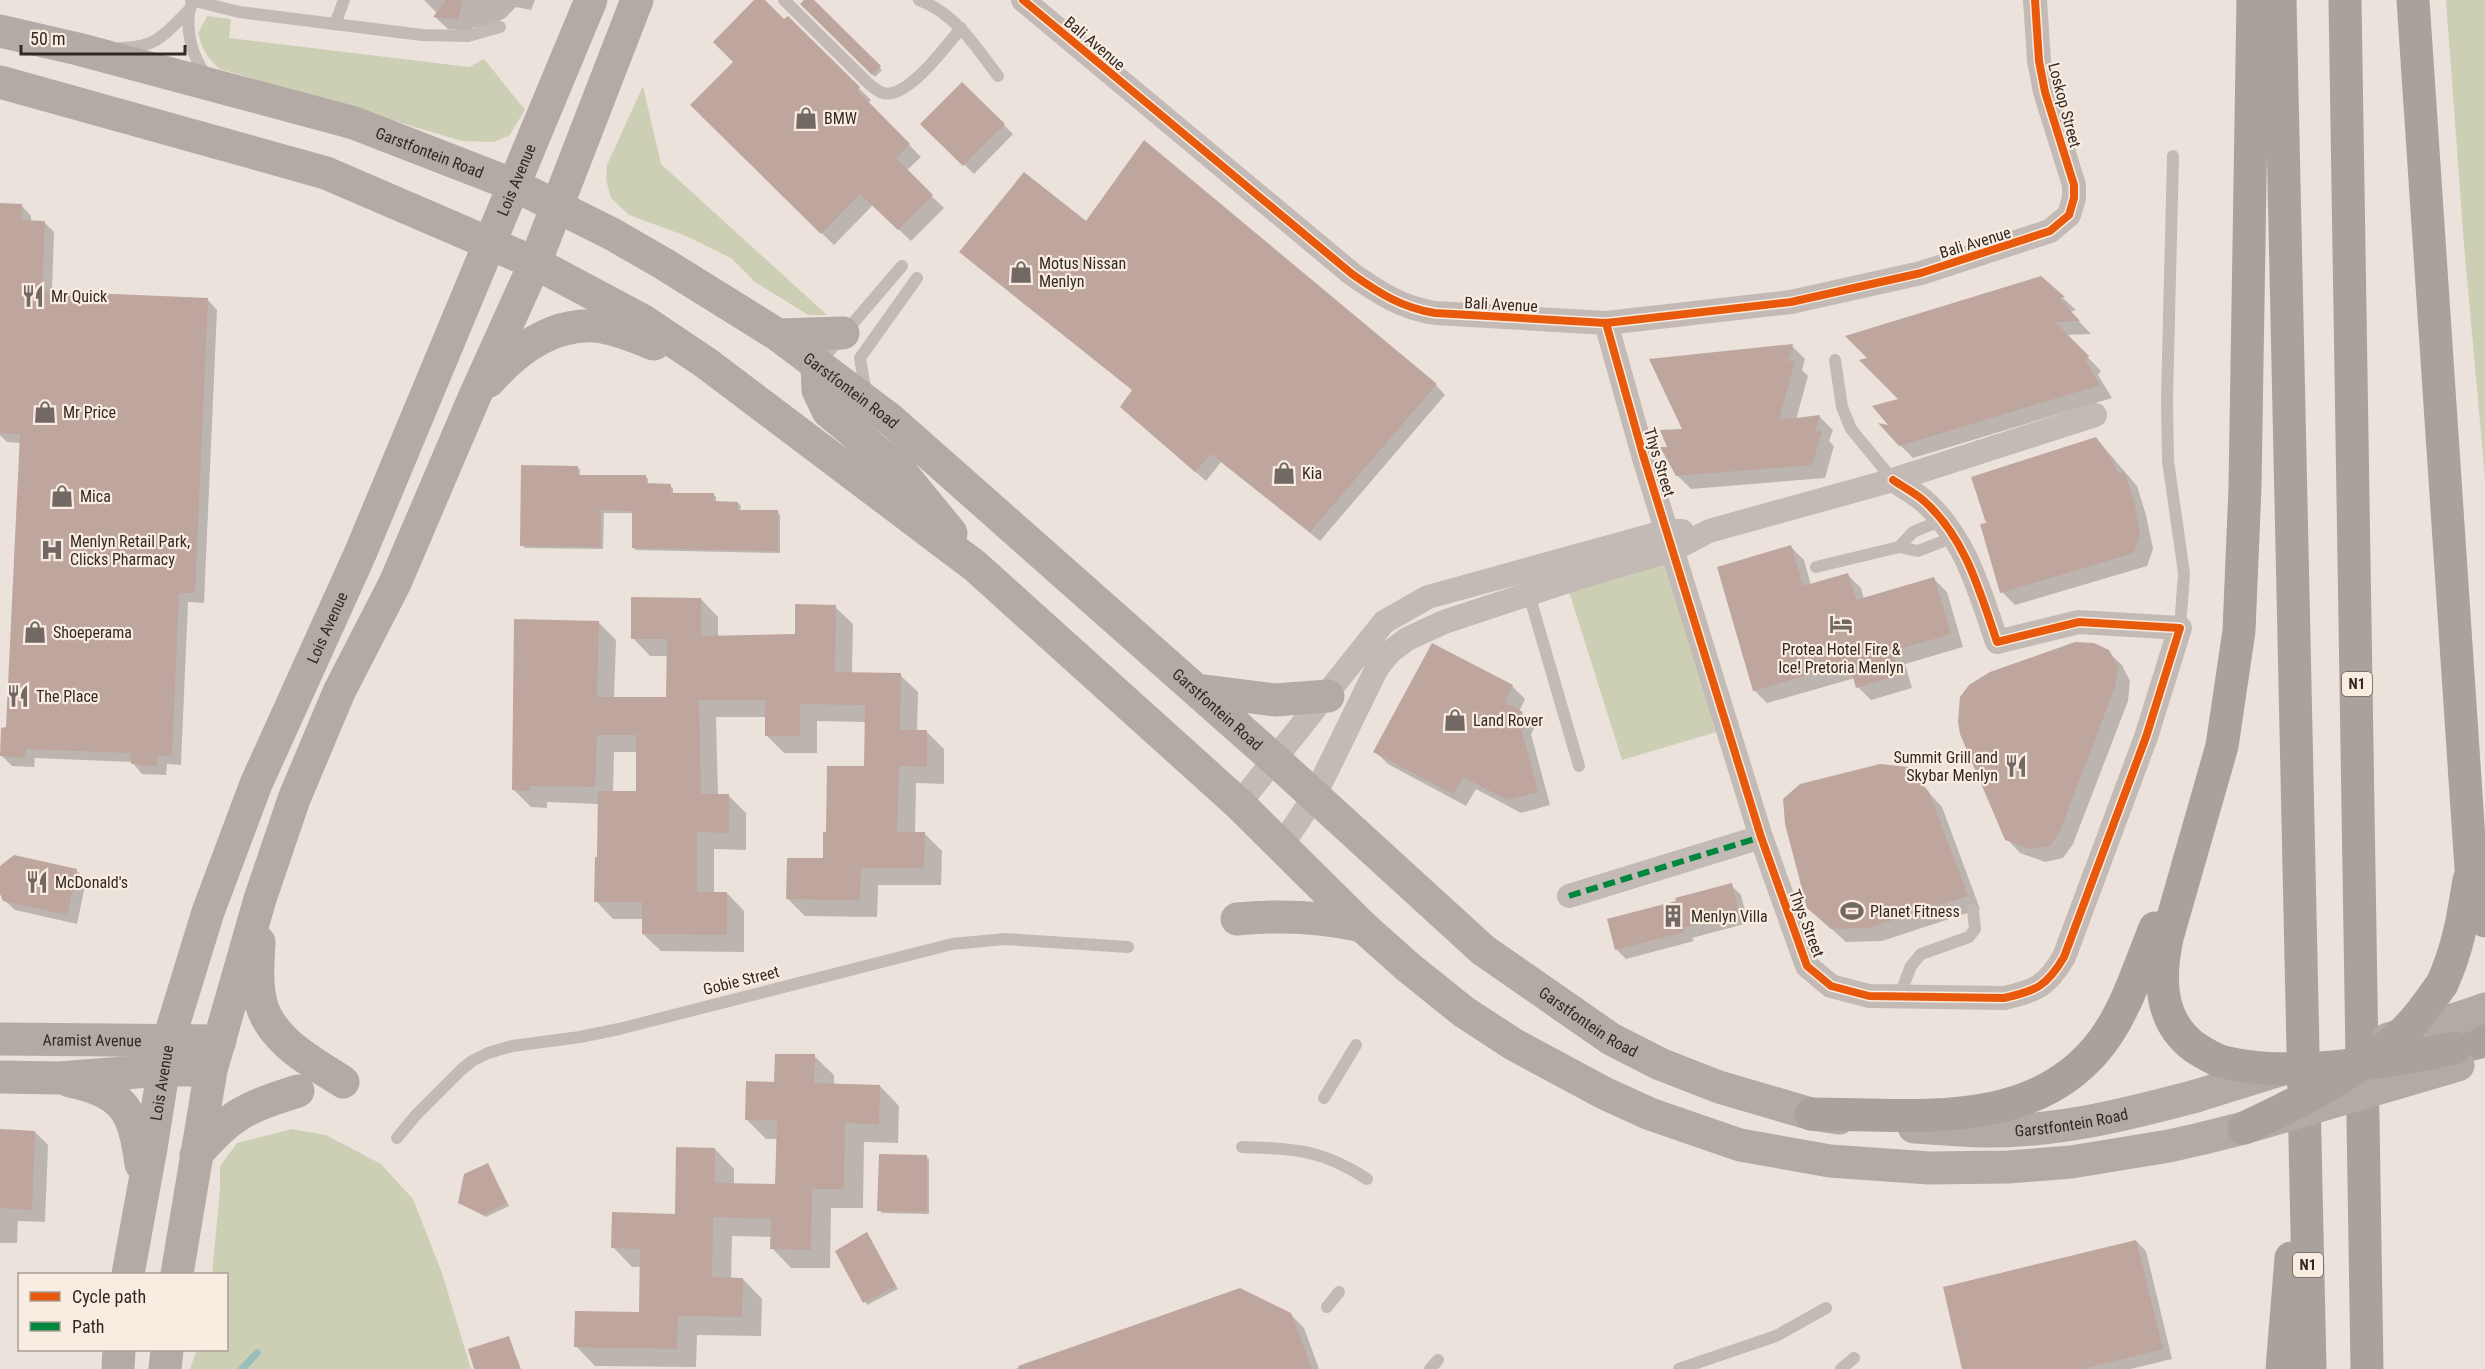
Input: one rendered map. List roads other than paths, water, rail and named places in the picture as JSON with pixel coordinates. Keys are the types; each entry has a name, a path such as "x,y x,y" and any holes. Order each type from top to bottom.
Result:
{"highway":[{"path":"2253,0 2245,475 2239,632 2222,746 2162,962 2163,998 2178,1030 2192,1045 2217,1060 2238,1067 2282,1069 2471,1053"},
{"name":"N1","path":"2280,0 2310,1369"},
{"name":"N1","path":"2344,0 2367,1369"},
{"path":"2414,0 2471,869 2485,921"},
{"path":"1811,1114 1977,1113 2036,1096 2056,1085 2085,1061 2109,1032 2127,995 2203,810"},
{"path":"2244,1128 2280,1112 2364,1063 2399,1036 2442,984 2455,956 2471,869"},
{"path":"2282,1369 2287,1280 2306,1162"}],"main road":[{"name":"Lois Avenue","path":"128,1273 166,1056 208,912 256,784 360,554 591,0"},
{"path":"177,1273 215,1056 260,899 294,799 328,716 395,583 535,263 637,0"},
{"name":"Garstfontein Road","path":"0,31 78,49 354,123 514,186 664,264 778,335 869,402 1197,690 1483,950 1611,1039 1660,1064 1719,1087 1811,1114 1897,1126 1988,1131 2074,1124 2147,1109 2474,1013"},
{"path":"0,82 326,173 535,263 642,320 706,363 975,566 1239,804 1362,926 1464,1012 1513,1044 1604,1093 1650,1114 1740,1145 1830,1161 1929,1168 2008,1167 2071,1162 2204,1138 2244,1128 2471,1053"},
{"path":"474,398 506,361 525,346 565,329 596,326 624,332 706,363"},
{"path":"778,335 843,333"},
{"path":"818,365 818,390 828,411 908,480 975,566"},
{"path":"1197,690 1275,700 1328,696"},
{"path":"260,899 258,983 266,1016 287,1043 343,1082"},
{"path":"1237,919 1287,915 1335,920 1362,926"},
{"name":"Aramist Avenue","path":"0,1039 166,1056 215,1056"},
{"name":"Aramist Avenue","path":"0,1077 58,1078 166,1056"},
{"path":"58,1078 89,1085 122,1103 130,1116 137,1137 144,1187"},
{"path":"196,1155 214,1134 233,1118 259,1104 298,1091"},
{"path":"117,1369 119,1351"},
{"path":"165,1369 167,1351"}],"street":[{"name":"Bali Avenue","path":"1023,0 1352,274 1385,298 1413,310 1606,323 1791,302 1921,273 2023,242 2050,231 2061,224 2069,214"},
{"name":"Loskop Street","path":"2035,0 2039,61 2045,92 2074,185 2074,198 2069,214"},
{"name":"Thys Street","path":"1606,323 1761,837 1807,966 1831,986 1869,996 2004,998 2034,990 2054,974 2064,957 2142,748 2180,628"},
{"path":"1239,804 1328,696 1365,644 1384,622 1428,597 1526,583 1893,480 2095,415"},
{"path":"1893,480 1924,501 1963,550 1997,642 2079,622 2180,628"},
{"path":"1282,845 1314,797 1377,668 1390,651 1423,631 1526,583"},
{"path":"1569,896 1761,837"}],"lane":[{"path":"335,24 344,0"},
{"path":"783,0 870,86 883,93 895,93 908,86 961,28"},
{"path":"919,0 943,13 961,28 998,76"},
{"path":"191,2 239,12 446,37 468,36 500,27"},
{"path":"78,49 133,48 153,43 164,36 191,2"},
{"path":"191,2 192,51 198,66 210,80 242,94"},
{"path":"2173,156 2168,461 2184,573 2180,628"},
{"path":"818,365 902,266"},
{"path":"869,402 860,358 917,278"},
{"path":"1835,360 1842,407 1851,429 1893,480"},
{"path":"1899,548 1913,532 1948,529"},
{"path":"1816,567 1899,548 1918,551 1948,529"},
{"path":"1526,583 1579,766"},
{"path":"1899,997 1911,966 1921,954 1969,937 1975,929 1973,910"},
{"name":"Gobie Street","path":"397,1138 416,1115 461,1070 480,1056 499,1049 619,1029 952,944 1005,939 1128,947"},
{"path":"1324,1098 1356,1046"},
{"path":"1242,1147 1281,1149 1325,1156 1367,1179"},
{"path":"1327,1307 1339,1292"},
{"path":"1679,1369 1776,1336 1826,1308"},
{"path":"1841,1369 1854,1358"}],"waterway":[{"path":"242,1369 257,1353"}],"place":[{"name":"BMW","path":"806,118"},
{"name":"Motus Nissan Menlyn","path":"1021,272"},
{"name":"Mr Quick","path":"33,296"},
{"name":"Mr Price","path":"45,412"},
{"name":"Kia","path":"1284,473"},
{"name":"Mica","path":"62,496"},
{"name":"Menlyn Retail Park, Clicks Pharmacy","path":"52,550"},
{"name":"Protea Hotel Fire & Ice! Pretoria Menlyn","path":"1841,624"},
{"name":"Shoeperama","path":"35,632"},
{"name":"The Place","path":"18,696"},
{"name":"Land Rover","path":"1455,720"},
{"name":"Summit Grill and Skybar Menlyn","path":"2016,766"},
{"name":"McDonald's","path":"37,882"},
{"name":"Planet Fitness","path":"1852,911"},
{"name":"Menlyn Villa","path":"1673,916"}]}
